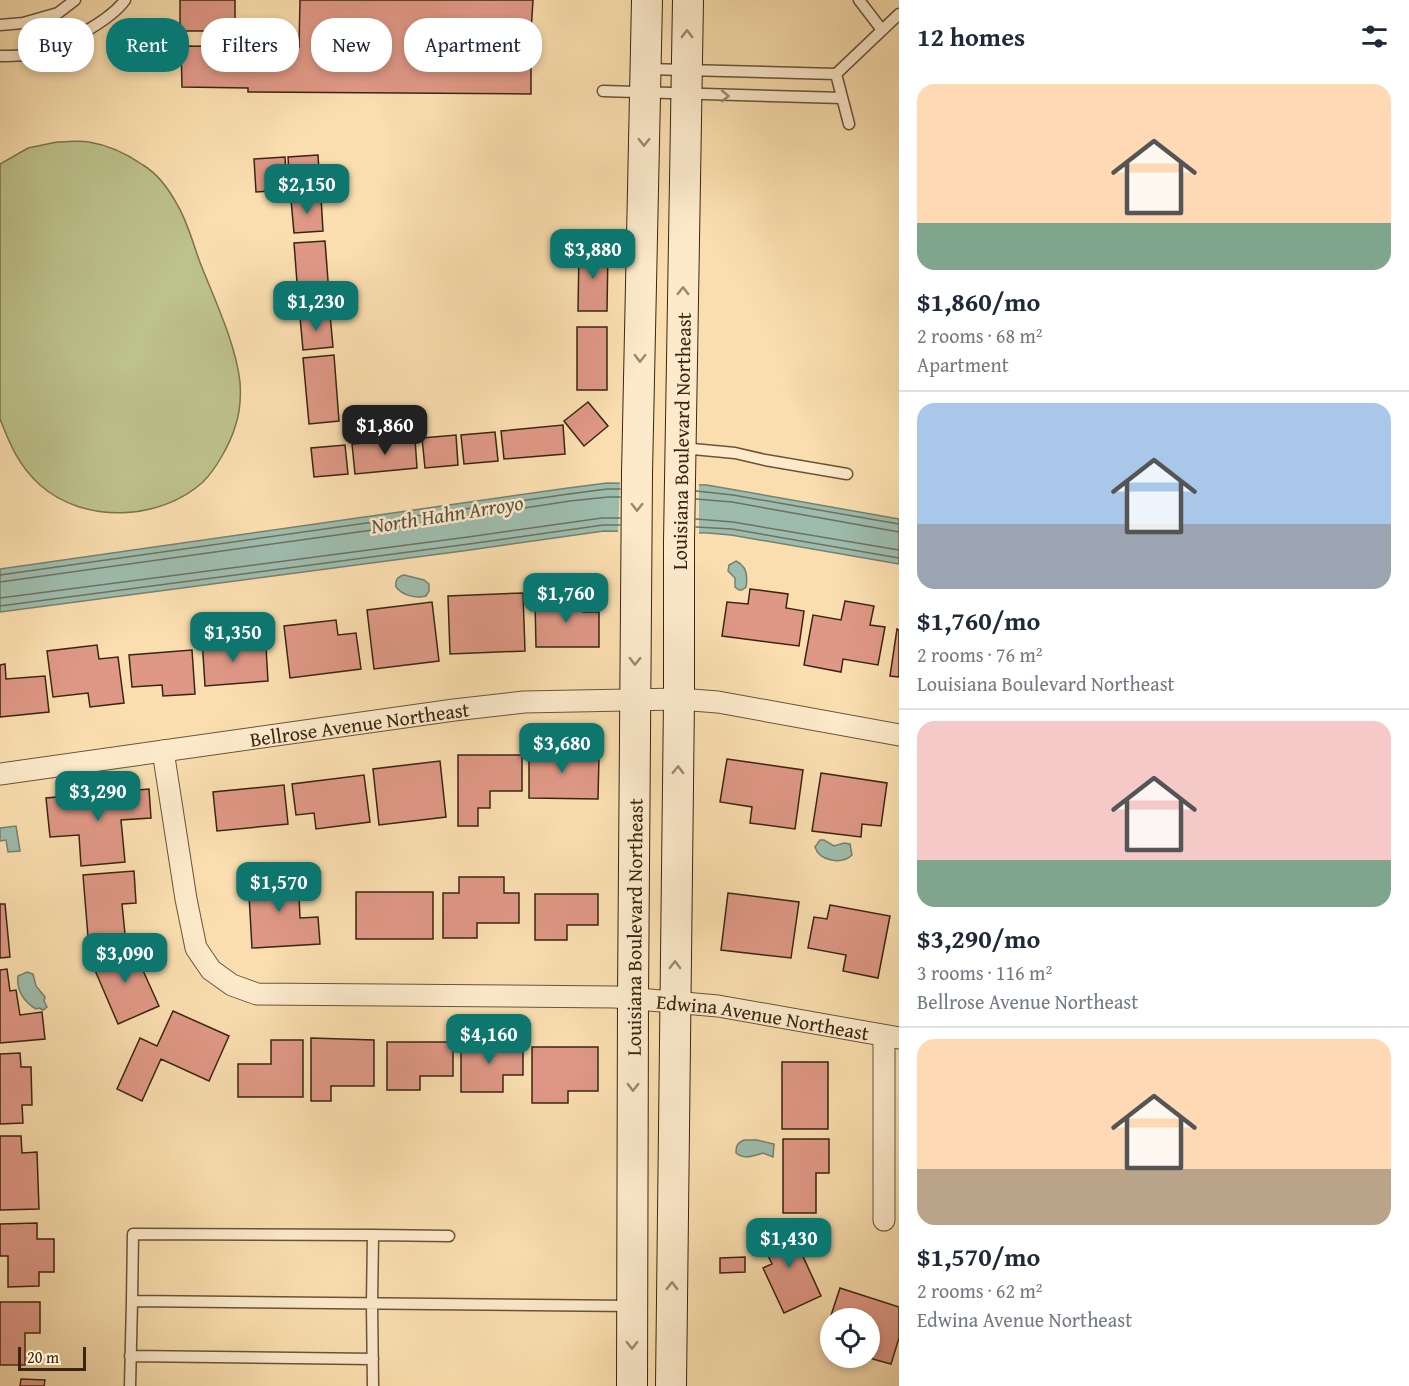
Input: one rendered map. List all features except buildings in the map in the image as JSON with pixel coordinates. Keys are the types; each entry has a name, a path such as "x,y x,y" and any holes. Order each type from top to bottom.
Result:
{"main road":[{"name":"Louisiana Boulevard Northeast","path":"632,1386 637,474 647,0"},
{"name":"Louisiana Boulevard Northeast","path":"671,1386 679,541 688,0"}],"street":[{"name":"Bellrose Avenue Northeast","path":"0,774 465,708 524,702 679,699 718,702 899,735"},
{"name":"Edwina Avenue Northeast","path":"163,751 196,948 211,970 232,985 257,994 615,997 718,1006 891,1037"},
{"path":"884,1220 891,1037"}],"lane":[{"path":"0,25 23,23 58,13 75,0"},
{"path":"0,56 36,53 76,37 119,8 125,0"},
{"path":"859,0 882,30"},
{"path":"603,92 645,81 687,82 836,74 899,14"},
{"path":"836,74 849,124"},
{"path":"645,81 687,82 842,98"},
{"path":"680,462 735,453 847,474"},
{"path":"130,1386 133,1234 449,1236"},
{"path":"373,1235 373,1386"},
{"path":"132,1301 632,1306"},
{"path":"130,1356 373,1359"}],"green space":[{"path":"85,141 110,148 143,165 163,183 185,220 224,323 238,368 240,404 238,416 230,441 218,463 203,482 185,495 166,504 144,510 122,513 100,511 58,498 40,485 26,470 0,419 0,164 28,148 57,142"}],"water":[{"name":"North Hahn Arroyo","path":"607,483 707,485 899,519 899,564 731,535 604,531 0,612 0,569"},
{"path":"736,561 745,569 747,575 746,587 742,590 735,587 735,578 728,571 729,565"},
{"path":"404,575 424,580 429,584 426,596 414,597 399,590 396,587 396,581"},
{"path":"16,826 20,851 8,852 6,840 0,841 0,828"},
{"path":"820,840 834,846 850,844 852,855 837,861 821,856 815,847"},
{"path":"27,972 33,974 36,986 45,997 47,1007 43,1010 32,1006 20,991 18,976"},
{"path":"744,1140 774,1144 773,1157 763,1153 749,1157 739,1155 736,1153 737,1147"}],"pier":[{"path":"620,480 699,482 699,536 618,534"}]}
